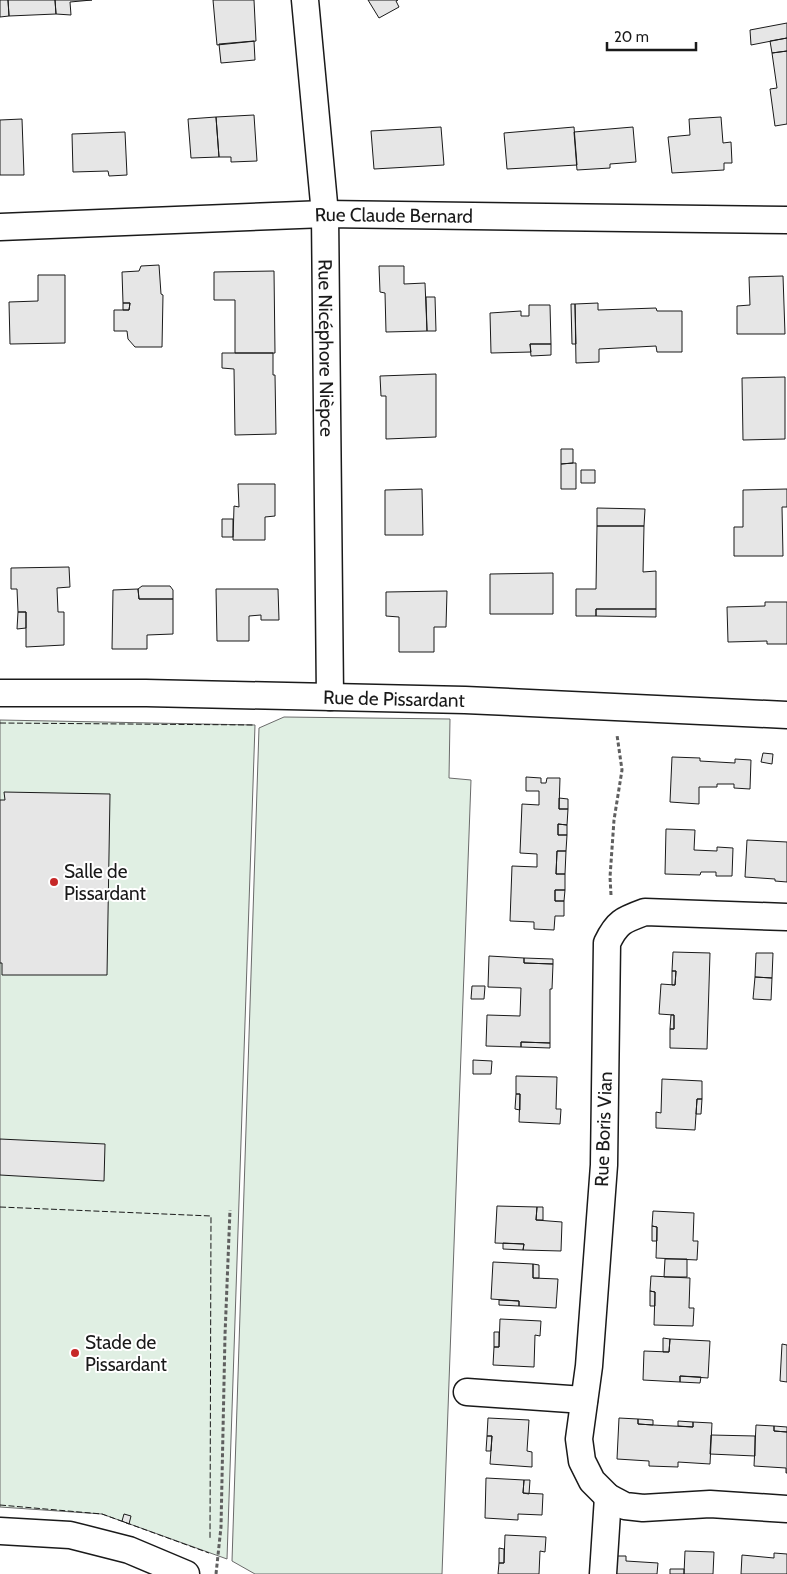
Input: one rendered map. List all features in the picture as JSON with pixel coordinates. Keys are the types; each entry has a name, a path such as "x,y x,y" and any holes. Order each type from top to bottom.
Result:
{"street":[{"name":"Rue Nicéphore Nièpce","path":"305,0 325,214 330,697"},
{"name":"Rue Claude Bernard","path":"0,227 325,214 787,220"},
{"name":"Rue de Pissardant","path":"0,693 146,693 465,700 787,715"},
{"name":"Rue Boris Vian","path":"787,917 645,912 629,918 614,928 607,943 604,1164 588,1366 579,1439 582,1461 592,1481 608,1497 625,1506 643,1508 710,1504 787,1509"},
{"path":"467,1392 584,1400"},
{"path":"603,1574 608,1497"},
{"path":"0,1531 70,1535 129,1550 186,1574"}],"path":[{"path":"613,708 622,770 614,820 610,877 612,904 622,923"},
{"path":"216,1574 221,1527 230,1210"}],"green space":[{"path":"284,717 450,719 449,778 471,780 442,1574 255,1574 232,1561 259,728"},
{"path":"0,720 255,725 227,1559 102,1514 0,1507"}],"building":[{"path":"0,0 8,0 9,16 0,17"},
{"path":"8,0 55,0 56,14 9,16"},
{"path":"55,0 92,0 70,2 71,15 56,14"},
{"path":"213,0 254,0 256,41 217,45"},
{"path":"368,0 398,0 396,1 399,7 379,18"},
{"path":"787,23 787,38 751,45 750,30"},
{"path":"787,38 787,51 772,53 770,41"},
{"path":"254,41 255,60 221,63 219,44"},
{"path":"787,51 787,124 775,126 770,89 777,88 772,53"},
{"path":"254,115 257,161 231,162 231,157 219,157 216,117"},
{"path":"216,117 219,157 191,158 188,119"},
{"path":"721,117 723,143 731,142 732,163 724,163 724,170 672,173 668,137 690,135 689,119"},
{"path":"22,119 24,175 0,175 0,120"},
{"path":"441,127 444,165 374,169 371,131"},
{"path":"574,127 577,165 507,169 504,133"},
{"path":"633,127 636,162 610,164 610,168 577,170 574,132"},
{"path":"125,132 127,175 109,176 108,171 73,172 72,134"},
{"path":"159,265 161,294 163,295 162,347 135,347 128,339 127,331 114,331 114,310 129,310 130,303 123,303 122,272 139,271 141,266"},
{"path":"379,266 404,266 404,284 425,283 427,331 386,332 385,293 380,292"},
{"path":"274,271 275,353 235,353 235,300 214,300 214,272"},
{"path":"38,275 65,275 65,343 10,344 9,302 38,301"},
{"path":"783,276 785,334 737,334 737,306 750,305 749,277"},
{"path":"426,297 435,297 436,331 427,331"},
{"path":"123,303 130,303 129,310 123,310"},
{"path":"598,303 598,310 656,308 657,311 682,311 682,352 657,352 656,346 599,349 599,362 576,363 575,304"},
{"path":"571,304 575,304 576,344 572,344"},
{"path":"529,305 550,305 551,344 530,344 531,352 491,353 490,313 521,311 521,316 529,316"},
{"path":"530,344 551,344 551,355 531,356"},
{"path":"222,353 273,353 276,434 235,435 234,369 222,368"},
{"path":"436,374 436,437 386,439 386,396 381,396 380,376"},
{"path":"785,377 785,439 743,440 742,378"},
{"path":"561,449 573,449 573,463 561,464"},
{"path":"576,463 576,489 561,489 561,464"},
{"path":"581,470 595,470 595,483 581,483"},
{"path":"238,484 275,484 275,516 265,517 265,540 233,540 234,506 239,507"},
{"path":"422,489 423,535 385,535 385,490"},
{"path":"787,489 787,507 782,507 783,556 734,556 734,527 743,527 743,490"},
{"path":"597,508 645,509 644,526 597,526"},
{"path":"222,519 233,519 233,537 222,537"},
{"path":"597,526 644,526 643,572 656,571 656,609 596,609 596,616 576,616 576,589 596,589"},
{"path":"69,567 70,587 57,588 58,612 64,612 64,645 26,647 26,612 18,612 17,589 11,589 11,568"},
{"path":"553,573 553,614 490,614 490,574"},
{"path":"142,586 170,586 173,590 173,599 139,599 138,589"},
{"path":"138,589 139,599 173,599 173,634 147,635 147,649 112,649 113,590"},
{"path":"216,589 278,589 279,620 261,620 261,615 249,616 249,641 217,641"},
{"path":"447,591 446,627 434,627 434,652 399,652 399,617 386,616 386,592"},
{"path":"765,602 787,602 787,644 767,644 767,641 728,642 727,607 765,606"},
{"path":"596,609 656,609 656,617 596,616"},
{"path":"18,612 26,612 26,628 17,629"},
{"path":"763,753 773,754 772,764 761,762"},
{"path":"672,757 700,758 700,761 735,763 735,759 751,760 750,789 734,788 734,784 717,784 717,787 699,787 699,804 670,802"},
{"path":"526,777 541,778 541,783 546,783 547,778 560,778 559,809 568,809 567,825 558,824 558,835 567,835 566,851 557,851 556,874 565,874 565,890 555,890 555,901 564,901 564,916 555,916 554,930 534,929 534,922 510,921 512,866 537,867 537,854 520,853 522,804 539,805 539,791 526,791"},
{"name":"Salle de Pissardant","path":"4,792 110,794 107,975 2,975 2,963 0,963 0,800 5,800"},
{"path":"559,798 568,799 568,809 559,809"},
{"path":"558,824 567,825 567,835 558,835"},
{"path":"666,829 695,830 694,850 717,851 717,847 733,848 732,876 716,876 716,872 701,872 700,875 665,874"},
{"path":"747,840 787,842 787,882 775,881 775,879 745,877"},
{"path":"557,851 566,851 565,874 556,874"},
{"path":"555,890 565,890 564,901 555,901"},
{"path":"673,952 710,953 707,1049 670,1048 670,1029 674,1029 674,1015 659,1014 661,984 675,985 676,971 672,971"},
{"path":"756,953 773,953 772,978 755,977"},
{"path":"489,956 524,958 524,963 553,964 552,989 550,989 550,1043 521,1042 521,1047 486,1046 487,1015 520,1016 521,988 488,987"},
{"path":"524,958 553,959 553,964 524,963"},
{"path":"672,971 676,971 675,985 672,985"},
{"path":"755,977 772,978 771,1000 753,999"},
{"path":"472,986 485,986 484,999 471,999"},
{"path":"671,1015 674,1015 674,1029 670,1029"},
{"path":"521,1042 550,1043 550,1048 521,1047"},
{"path":"473,1060 492,1061 491,1074 473,1074"},
{"path":"516,1076 557,1077 556,1109 561,1109 560,1124 519,1122 520,1094 516,1094"},
{"path":"662,1079 702,1081 702,1099 697,1099 695,1130 656,1128 656,1112 661,1113"},
{"path":"516,1094 520,1094 520,1110 515,1109"},
{"path":"697,1099 702,1099 701,1114 696,1114"},
{"path":"0,1139 105,1144 104,1181 0,1175"},
{"path":"497,1206 537,1207 536,1220 562,1222 561,1251 523,1250 524,1244 495,1243"},
{"path":"537,1207 543,1207 543,1220 536,1220"},
{"path":"653,1211 694,1213 693,1241 698,1241 697,1260 656,1258 657,1227 652,1226"},
{"path":"652,1226 657,1227 657,1241 652,1241"},
{"path":"503,1243 524,1244 523,1250 503,1249"},
{"path":"665,1259 687,1259 687,1277 664,1277"},
{"path":"493,1262 533,1264 533,1278 558,1279 556,1308 519,1306 519,1301 491,1299"},
{"path":"533,1264 539,1265 539,1278 533,1278"},
{"path":"651,1276 690,1278 689,1308 694,1308 693,1326 654,1325 655,1292 650,1291"},
{"path":"650,1291 655,1292 655,1306 650,1306"},
{"path":"499,1300 519,1301 519,1306 499,1305"},
{"path":"500,1319 541,1321 540,1336 535,1335 534,1367 493,1365 494,1347 499,1347"},
{"path":"494,1332 499,1332 499,1347 494,1347"},
{"path":"663,1338 670,1339 669,1352 663,1352"},
{"path":"670,1339 710,1341 708,1378 680,1376 680,1382 643,1380 644,1351 669,1352"},
{"path":"782,1344 787,1345 787,1382 780,1381"},
{"path":"680,1376 701,1377 700,1383 680,1382"},
{"path":"488,1418 529,1420 527,1451 532,1452 532,1467 490,1464 492,1436 487,1436"},
{"path":"619,1418 638,1419 638,1424 653,1425 693,1427 693,1422 712,1423 710,1464 678,1462 678,1467 649,1466 649,1461 617,1459"},
{"path":"638,1419 653,1420 653,1425 638,1424"},
{"path":"678,1421 693,1422 693,1427 678,1426"},
{"path":"756,1425 774,1426 774,1431 787,1432 787,1473 786,1468 754,1466"},
{"path":"774,1426 787,1427 787,1432 774,1431"},
{"path":"711,1435 755,1436 755,1456 710,1454"},
{"path":"487,1436 492,1436 491,1451 486,1451"},
{"path":"486,1478 524,1480 523,1493 543,1494 542,1515 518,1514 518,1520 485,1518"},
{"path":"524,1480 530,1480 529,1494 523,1493"},
{"path":"124,1514 131,1516 129,1524 122,1521"},
{"path":"505,1535 546,1537 545,1552 540,1551 539,1574 498,1574 499,1563 504,1563"},
{"path":"499,1548 504,1549 504,1563 499,1563"},
{"path":"685,1551 714,1552 713,1574 684,1574"},
{"path":"774,1553 787,1554 787,1574 741,1574 742,1555 774,1558"},
{"path":"611,1556 626,1556 626,1561 658,1563 657,1574 610,1574"},
{"path":"670,1569 684,1569 684,1574 670,1574"}],"fence":[{"path":"0,723 255,725"},
{"path":"0,1207 211,1216 210,1540"},
{"path":"0,1505 102,1514 209,1553"}],"place":[{"name":"Salle de Pissardant","path":"54,882"},
{"name":"Stade de Pissardant","path":"75,1353"}]}
